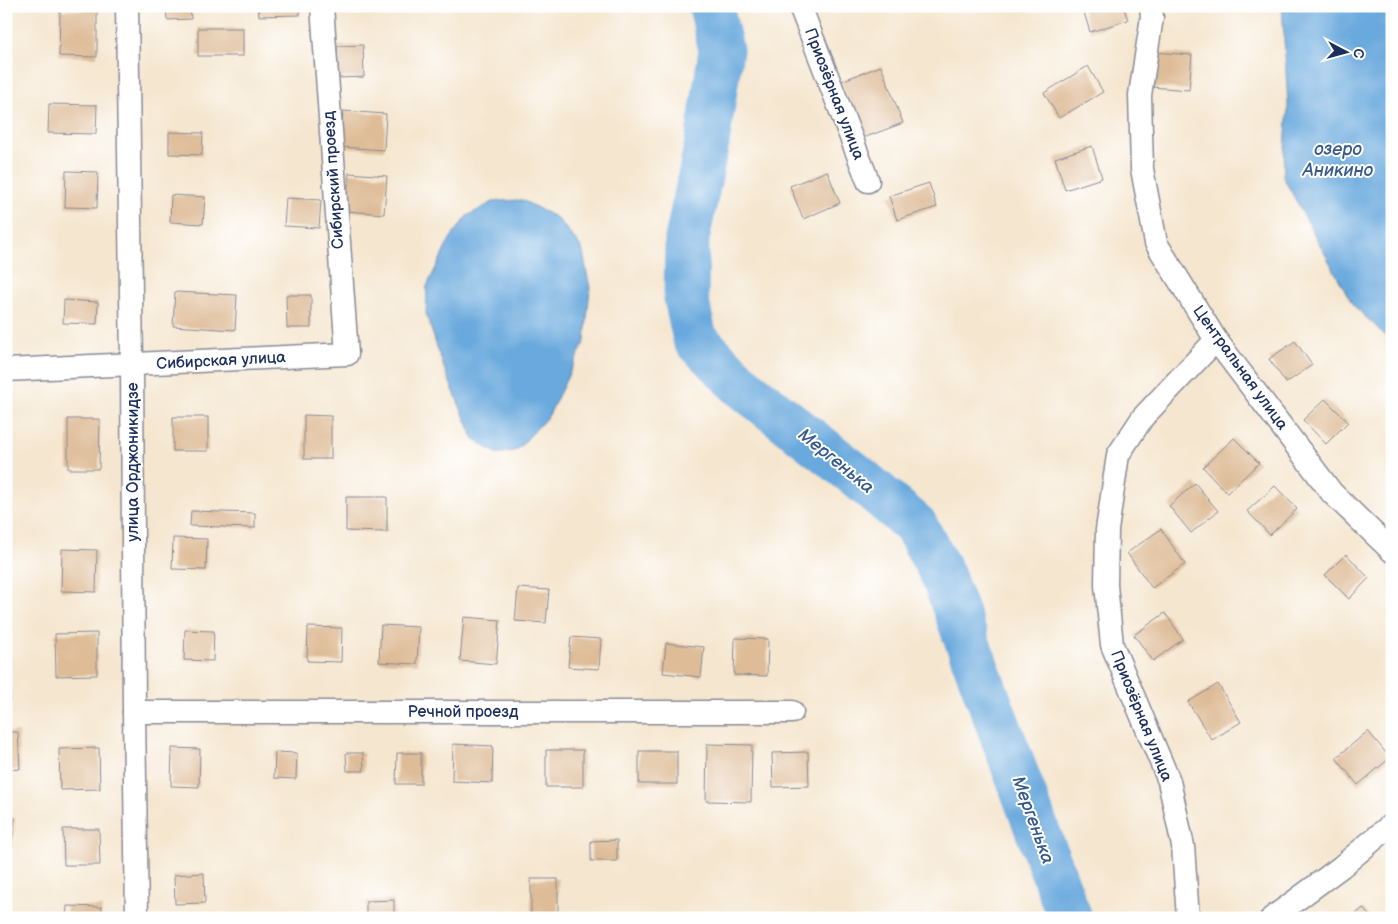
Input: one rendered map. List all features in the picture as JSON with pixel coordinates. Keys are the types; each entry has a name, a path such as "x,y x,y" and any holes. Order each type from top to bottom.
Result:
{"street":[{"name":"улица Орджоникидзе","path":"127,6 137,918"},
{"name":"Сибирский проезд","path":"322,6 346,354"},
{"name":"Приозёрная улица","path":"800,6 868,181"},
{"name":"Центральная улица","path":"1151,6 1152,17 1140,95 1142,170 1156,242 1216,340 1332,493 1392,551"},
{"name":"Приозёрная улица","path":"1188,918 1183,846 1169,781 1112,645 1106,585 1107,530 1118,455 1143,417 1216,340"},
{"name":"Сибирская улица","path":"6,370 346,354"},
{"name":"Речной проезд","path":"134,712 792,712"},
{"path":"1272,918 1341,867 1392,824"}],"water":[{"name":"озеро Аникино","path":"1282,6 1392,6 1392,342 1353,305 1283,177 1288,105"},
{"path":"522,200 557,218 582,248 590,288 585,341 549,415 517,450 498,454 474,440 444,368 426,314 427,286 450,239 467,216 495,201"}],"building":[{"path":"166,6 190,6 191,19 167,20"},
{"path":"258,6 300,6 300,15 259,16"},
{"path":"1082,6 1123,6 1128,20 1090,32"},
{"path":"60,10 97,10 97,57 59,56"},
{"path":"198,28 243,28 243,56 198,56"},
{"path":"363,45 364,77 338,78 337,46"},
{"path":"1153,52 1192,55 1189,90 1151,87"},
{"path":"881,66 903,123 863,138 841,81"},
{"path":"1088,66 1103,92 1059,118 1044,93"},
{"path":"49,104 97,105 96,134 48,133"},
{"path":"343,111 386,114 384,150 341,147"},
{"path":"169,132 203,133 202,155 169,154"},
{"path":"1092,146 1102,178 1065,190 1055,158"},
{"path":"66,171 98,172 97,208 65,207"},
{"path":"827,171 840,203 803,219 790,186"},
{"path":"349,173 387,176 384,214 346,211"},
{"path":"929,183 937,207 897,220 889,196"},
{"path":"171,195 205,197 203,224 170,222"},
{"path":"286,198 321,200 319,228 284,226"},
{"path":"175,292 237,295 235,330 173,326"},
{"path":"286,295 311,295 311,328 287,328"},
{"path":"64,300 98,302 97,324 63,323"},
{"path":"1295,341 1312,365 1286,383 1269,359"},
{"path":"1325,399 1348,422 1326,444 1303,420"},
{"path":"304,415 331,416 331,459 304,459"},
{"path":"173,417 208,417 208,451 173,451"},
{"path":"68,419 100,419 99,469 68,469"},
{"path":"1234,438 1259,463 1227,493 1203,467"},
{"path":"1195,483 1218,511 1191,533 1169,506"},
{"path":"1275,486 1297,509 1270,535 1247,511"},
{"path":"346,497 387,497 387,532 346,531"},
{"path":"191,511 255,513 255,528 190,526"},
{"path":"1161,529 1185,564 1152,588 1127,553"},
{"path":"173,538 207,539 206,570 172,569"},
{"path":"62,549 97,550 96,592 61,591"},
{"path":"1346,554 1369,578 1349,599 1325,575"},
{"path":"6,588 8,588 10,607 6,607"},
{"path":"518,588 549,590 546,623 515,621"},
{"path":"1165,613 1183,639 1153,661 1134,635"},
{"path":"464,617 500,620 496,664 460,661"},
{"path":"381,625 419,627 417,664 379,662"},
{"path":"308,627 342,628 341,662 307,661"},
{"path":"185,630 214,631 213,661 184,660"},
{"path":"97,633 97,675 56,676 55,634"},
{"path":"571,637 601,639 599,669 568,667"},
{"path":"735,638 768,639 767,676 734,675"},
{"path":"666,643 704,647 701,677 663,673"},
{"path":"6,655 9,655 10,700 6,700"},
{"path":"1218,684 1241,722 1212,740 1188,702"},
{"path":"1368,731 1390,758 1358,785 1336,758"},
{"path":"6,732 18,732 20,769 6,770"},
{"path":"453,744 493,746 492,783 452,781"},
{"path":"707,744 752,745 751,802 706,801"},
{"path":"99,748 100,789 60,790 59,749"},
{"path":"172,748 200,749 199,787 171,786"},
{"path":"546,750 583,750 583,787 546,787"},
{"path":"639,751 677,751 677,784 639,784"},
{"path":"275,752 297,753 296,779 274,778"},
{"path":"808,752 809,786 773,787 772,753"},
{"path":"346,753 363,753 364,771 347,771"},
{"path":"397,753 421,753 421,784 396,784"},
{"path":"6,817 15,818 11,853 6,852"},
{"path":"63,829 99,829 100,865 64,865"},
{"path":"617,840 617,861 591,861 591,841"},
{"path":"204,873 205,903 175,904 174,875"},
{"path":"531,879 558,879 558,918 531,918"},
{"path":"394,900 394,918 366,918 366,901"},
{"path":"67,906 102,907 101,918 66,918"},
{"path":"1363,908 1371,918 1351,918"}],"waterway":[{"name":"Мергенька","path":"711,6 721,50 707,143 687,239 686,298 695,339 742,386 856,475 915,525 942,574 1070,918"}]}
